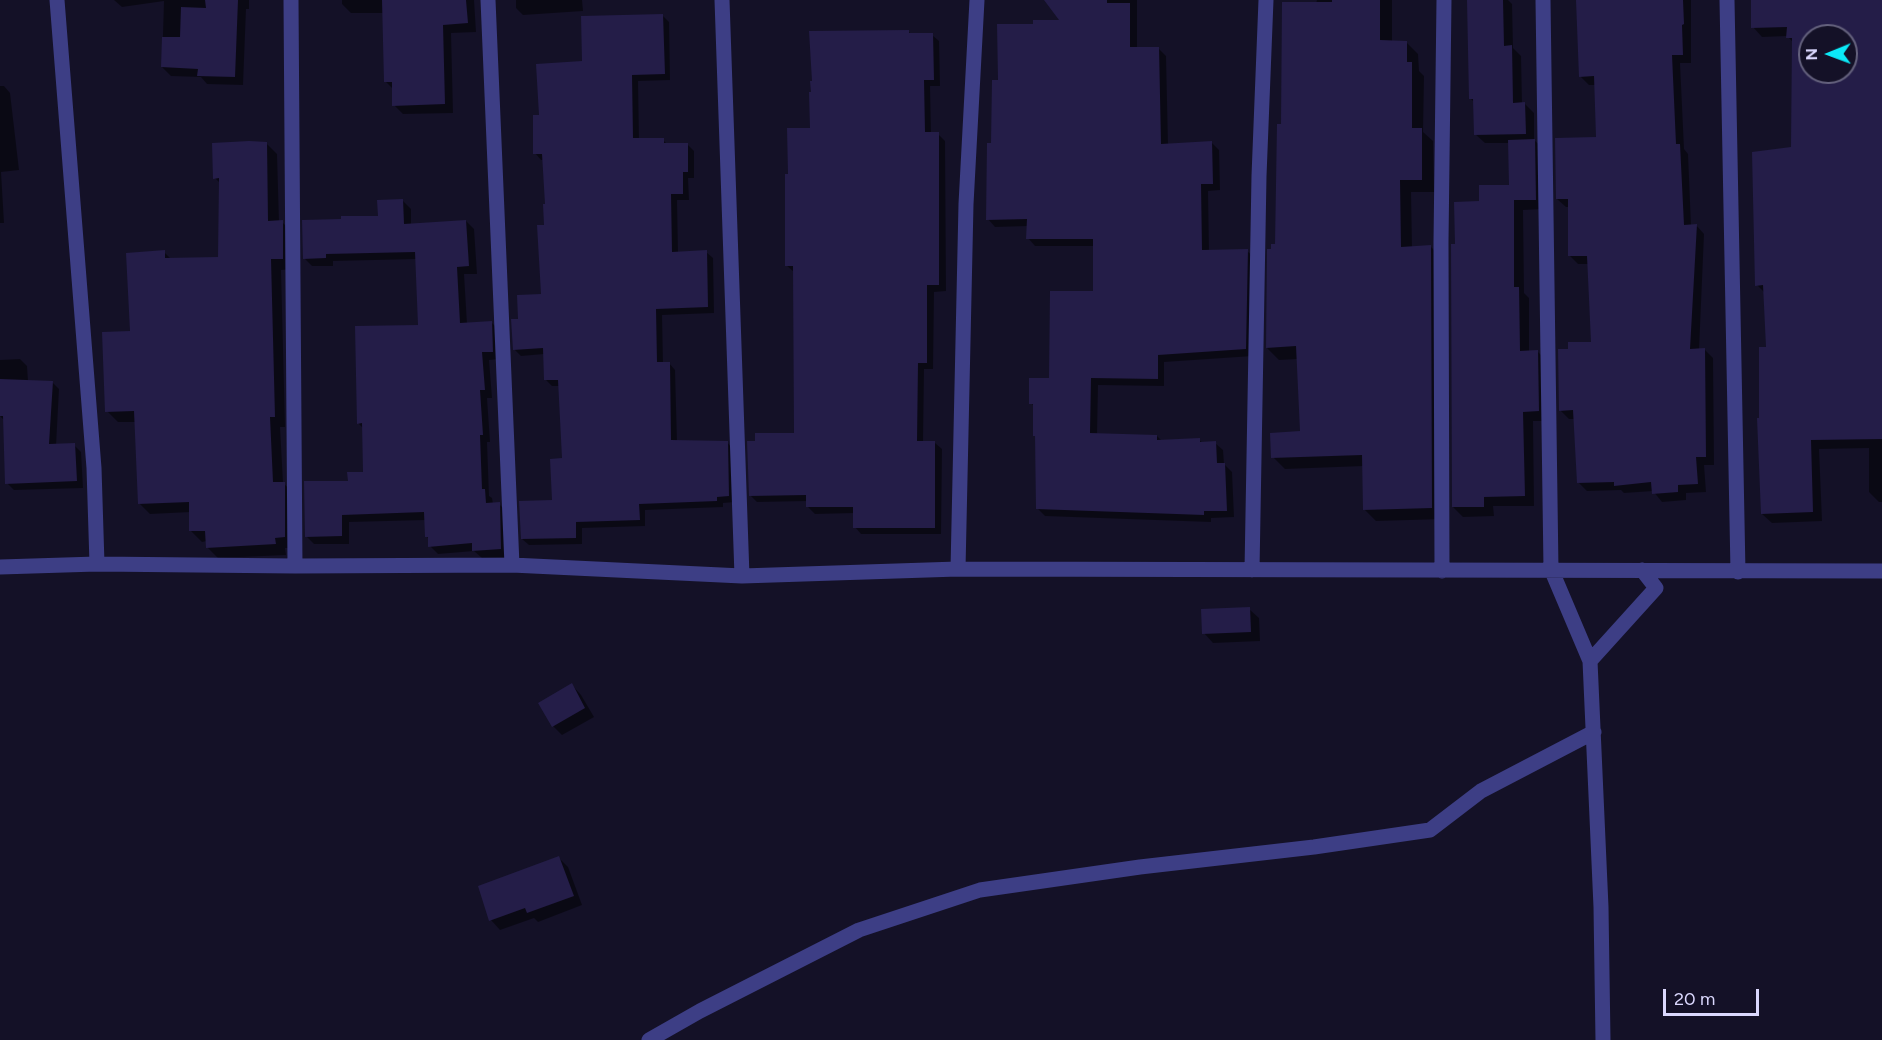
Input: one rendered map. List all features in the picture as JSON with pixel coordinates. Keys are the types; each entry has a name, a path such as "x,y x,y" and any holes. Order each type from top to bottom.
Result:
{"street":[{"path":"57,0 94,468 97,564"},
{"path":"291,0 295,566"},
{"path":"488,0 512,565"},
{"path":"722,0 742,576"},
{"path":"958,569 966,204 977,0"},
{"path":"1252,570 1258,188 1266,0"},
{"path":"1442,571 1441,242 1444,0"},
{"path":"1543,0 1551,569 1590,661 1601,907 1603,1040"},
{"path":"1727,0 1738,572"},
{"path":"0,567 97,564 512,565 742,576 958,569 1442,571 1551,569 1882,572"},
{"path":"1590,661 1656,588 1642,570"},
{"path":"649,1040 700,1011 859,930 980,890 1430,830 1481,791 1594,732"}],"building":[{"path":"205,0 238,0 235,77 197,76 198,69 161,67 162,37 180,37 181,7 206,8"},
{"path":"382,0 466,0 468,23 443,25 445,104 392,106 392,82 384,82"},
{"path":"1044,0 1107,0 1107,3 1130,3 1130,47 1159,47 1161,144 1212,141 1213,184 1201,184 1202,250 1248,249 1246,349 1158,355 1158,379 1091,378 1090,433 1157,435 1157,440 1200,438 1200,442 1216,441 1217,463 1225,463 1227,511 1204,511 1204,515 1036,509 1035,436 1033,436 1033,404 1029,404 1029,378 1049,378 1050,291 1093,291 1093,239 1026,239 1027,219 986,220 987,143 991,143 992,80 998,80 997,24 1033,24 1033,20 1059,20"},
{"path":"1332,0 1380,0 1380,40 1407,41 1407,62 1412,62 1412,128 1422,128 1422,180 1400,180 1401,247 1431,245 1432,508 1363,510 1362,455 1271,458 1270,433 1300,431 1296,346 1266,348 1267,249 1271,249 1271,244 1275,244 1277,124 1281,124 1282,2 1332,2"},
{"path":"1467,0 1503,0 1504,46 1512,45 1513,103 1525,102 1526,134 1474,135 1473,99 1469,99"},
{"path":"1576,0 1683,0 1683,55 1672,55 1676,144 1680,144 1684,225 1697,224 1690,349 1705,348 1706,457 1696,457 1698,484 1678,485 1678,492 1652,494 1651,482 1614,486 1614,482 1577,483 1573,410 1559,411 1558,349 1568,349 1568,342 1591,342 1587,256 1568,256 1568,199 1556,199 1555,138 1596,137 1594,76 1579,77"},
{"path":"1751,0 1882,0 1882,439 1811,440 1813,512 1761,514 1757,418 1759,418 1759,347 1766,347 1763,285 1755,286 1752,152 1791,147 1792,38 1786,38 1787,27 1751,28"},
{"path":"663,14 665,74 632,75 633,138 664,138 664,143 688,143 688,172 683,172 683,194 671,194 672,252 707,250 708,307 656,309 657,362 670,362 671,440 728,441 729,496 717,497 717,501 639,504 640,520 576,522 576,538 521,539 519,501 552,500 550,459 562,458 558,380 544,380 543,348 513,350 511,319 518,319 517,295 541,294 537,225 544,225 543,204 545,204 542,154 533,154 533,115 539,115 536,64 582,61 581,16"},
{"path":"909,30 909,33 933,33 934,80 924,80 925,132 939,132 939,285 927,285 927,363 918,363 917,441 935,441 935,528 853,528 853,507 806,507 806,495 749,496 747,441 755,441 755,433 794,433 793,266 785,266 785,174 788,174 787,128 810,128 809,92 811,92 810,81 812,81 809,31"},
{"path":"1535,139 1536,200 1514,200 1514,287 1519,287 1520,351 1538,350 1539,411 1523,412 1525,496 1484,497 1484,507 1452,507 1451,244 1455,244 1454,202 1479,201 1479,185 1509,185 1508,140"},
{"path":"267,142 268,221 283,220 283,259 271,259 275,417 270,417 273,482 285,482 285,537 275,538 276,544 206,548 205,531 189,531 189,502 138,504 134,411 105,412 102,332 130,331 126,253 165,250 165,258 218,257 219,178 213,179 212,143"},
{"path":"403,199 404,224 466,220 469,266 457,267 460,323 492,321 493,352 482,352 485,390 480,390 483,435 480,435 482,489 485,489 486,503 500,502 501,549 472,551 472,543 428,547 428,537 425,537 424,512 342,515 342,536 305,537 304,481 348,481 347,472 363,472 362,423 357,424 355,326 418,325 415,252 326,254 326,258 303,259 302,220 341,219 341,216 378,216 377,200"},
{"path":"0,379 53,381 49,444 75,443 77,481 5,484"},
{"path":"1250,607 1251,632 1202,634 1201,609"},
{"path":"572,683 585,708 552,727 538,703"},
{"path":"559,856 574,896 527,913 525,908 489,921 478,886"}]}
